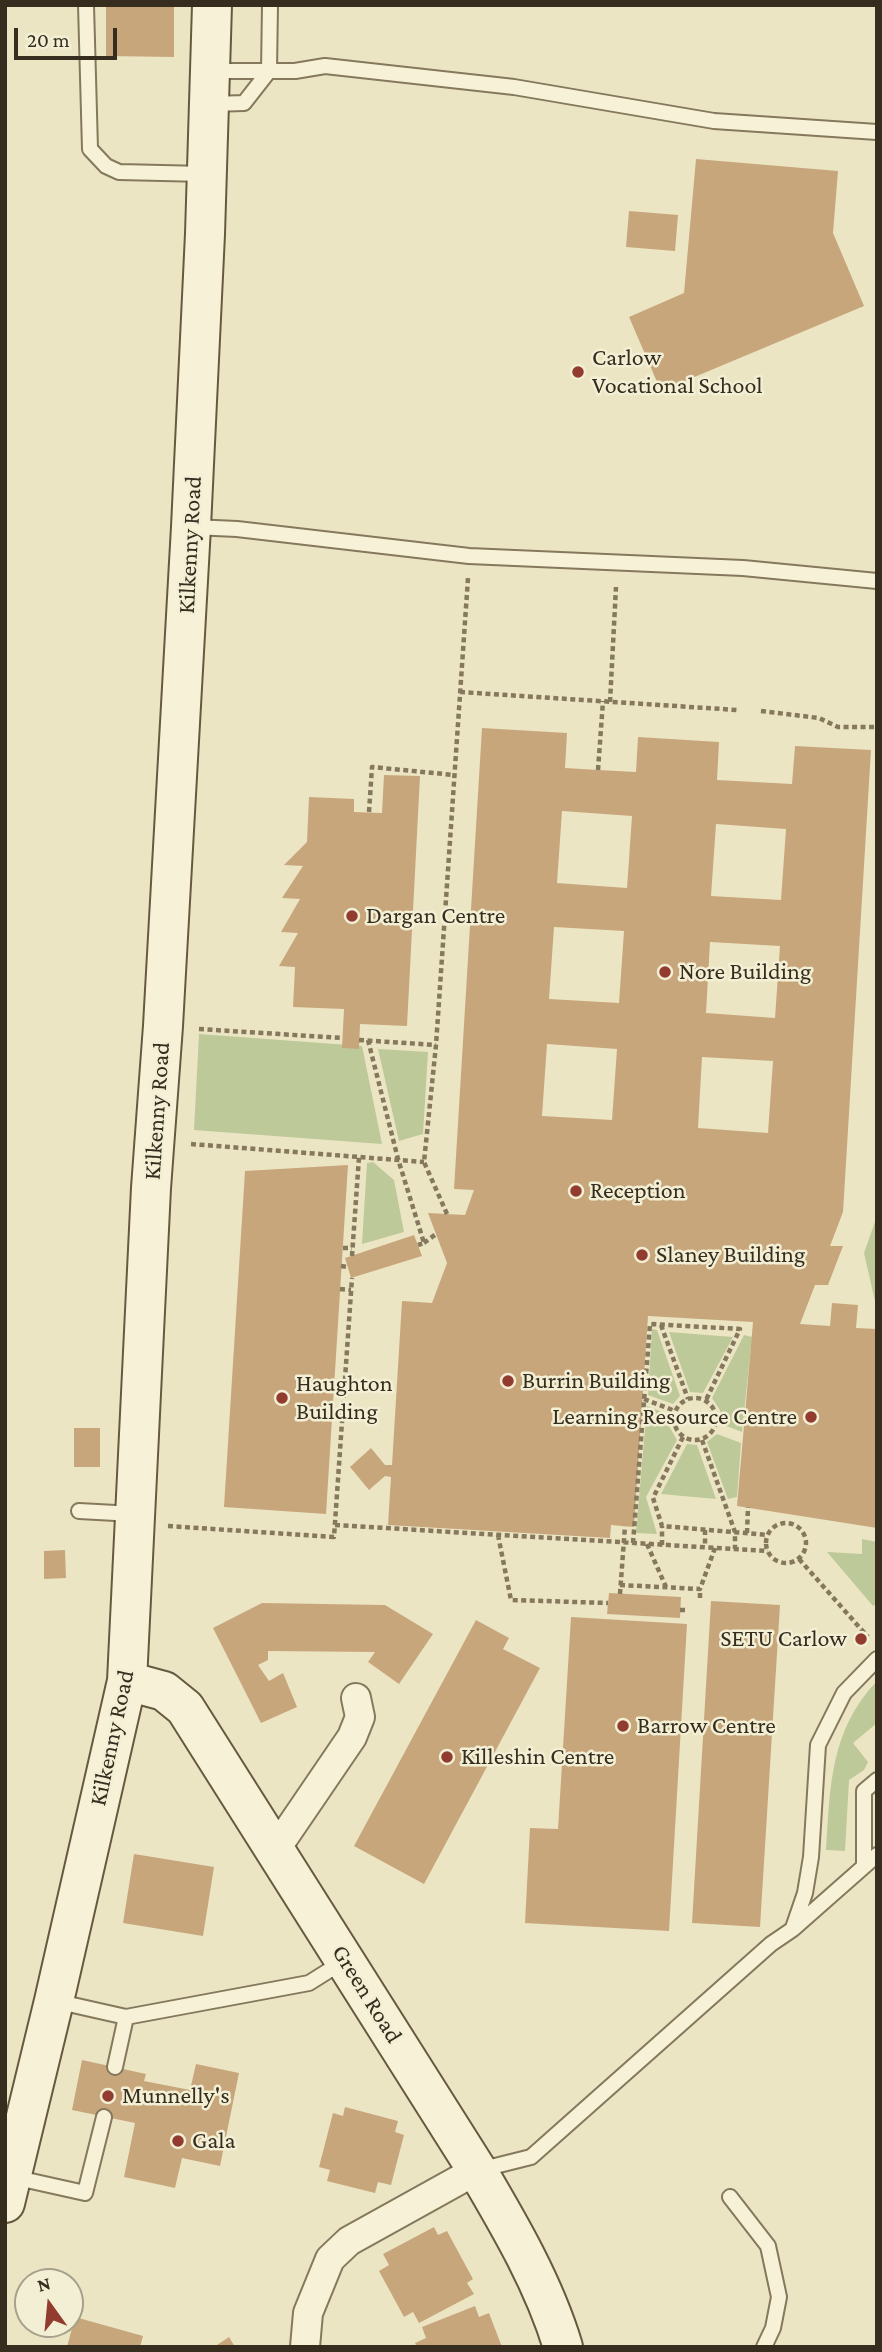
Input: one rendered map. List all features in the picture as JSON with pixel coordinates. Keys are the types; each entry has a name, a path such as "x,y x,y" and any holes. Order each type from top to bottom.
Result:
{"main road":[{"name":"Kilkenny Road","path":"9,2190 127,1681 191,527 212,5"},
{"name":"Green Road","path":"127,1681 164,1690 185,1708 477,2170 520,2243 563,2347"}],"street":[{"path":"275,1850 352,1737 360,1717 356,1698"},
{"path":"305,2347 308,2313 330,2259 349,2241 477,2170"}],"lane":[{"path":"86,5 90,149 106,166 119,172 207,174"},
{"path":"209,88 244,103 269,71 270,5"},
{"path":"209,88 269,71 295,71 325,66 514,87 715,121 877,132"},
{"path":"191,527 237,529 469,556 743,568 877,581"},
{"path":"79,1511 135,1519"},
{"path":"793,1929 805,1893 811,1857 818,1745 844,1693 877,1659"},
{"path":"864,1865 863,1791 877,1780"},
{"path":"477,2170 531,2157 771,1944 793,1929 877,1854"},
{"path":"54,2001 126,2017 309,1983 345,1960"},
{"path":"115,2067 126,2017"},
{"path":"9,2190 85,2193 104,2117"},
{"path":"730,2197 768,2246 779,2297 773,2328 764,2347"}],"path":[{"path":"447,1214 424,1162 436,1045 469,556"},
{"path":"610,702 616,583"},
{"path":"460,692 737,710"},
{"path":"598,770 603,701"},
{"path":"761,711 819,718 838,727 877,727"},
{"path":"369,812 372,767 454,775"},
{"path":"163,1026 342,1038"},
{"path":"359,1040 436,1045"},
{"path":"368,1040 398,1159 424,1243"},
{"path":"155,1141 424,1162"},
{"path":"352,1256 359,1157"},
{"path":"418,1245 436,1234"},
{"path":"343,1248 352,1248"},
{"path":"341,1266 348,1267"},
{"path":"135,1519 334,1537 352,1278"},
{"path":"340,1289 351,1290"},
{"path":"634,1543 650,1324 740,1329 706,1401"},
{"path":"661,1325 688,1399"},
{"path":"644,1399 675,1411"},
{"path":"688,1399 706,1401 715,1410 716,1424 713,1431 702,1440 683,1437 675,1426 675,1411 688,1399"},
{"path":"662,1545 662,1526 653,1498 683,1437"},
{"path":"702,1440 735,1532 735,1549"},
{"path":"747,1533 748,1507"},
{"path":"783,1524 793,1524 802,1531 806,1540 805,1550 799,1559 789,1564 779,1562 770,1556 768,1551 768,1535 773,1528 783,1524"},
{"path":"335,1525 768,1551"},
{"path":"620,1594 625,1526"},
{"path":"662,1526 768,1535"},
{"path":"705,1530 705,1547"},
{"path":"498,1535 511,1600 608,1603"},
{"path":"647,1544 666,1587"},
{"path":"700,1598 700,1589 715,1548"},
{"path":"799,1559 877,1646"},
{"path":"620,1585 700,1589"},
{"path":"680,1609 688,1610"}],"green space":[{"path":"199,1034 362,1046 382,1144 194,1130"},
{"path":"378,1049 428,1052 423,1134 399,1141"},
{"path":"373,1162 394,1180 404,1232 362,1244 367,1163"},
{"path":"877,1216 877,1310 864,1253"},
{"path":"652,1329 657,1330 680,1396 673,1404 648,1395"},
{"path":"669,1332 733,1337 703,1393 690,1392"},
{"path":"744,1335 752,1337 742,1432 721,1424 720,1410 712,1398"},
{"path":"647,1406 669,1415 669,1426 677,1440 646,1497 657,1534 636,1533"},
{"path":"717,1434 741,1443 737,1497 728,1499 707,1442"},
{"path":"687,1444 697,1445 716,1499 661,1494"},
{"path":"862,1539 877,1542 877,1603 873,1606 827,1552 862,1554"},
{"path":"877,1681 877,1723 853,1743 868,1762 864,1770 849,1780 845,1851 826,1850 829,1804 841,1739 861,1700"}],"building":[{"path":"106,5 174,5 174,57 106,56"},
{"path":"696,159 838,171 833,233 864,306 661,391 629,317 684,293"},
{"path":"629,211 678,215 675,251 626,247"},
{"path":"482,728 567,733 565,768 598,770 636,772 638,737 719,742 717,780 792,784 795,746 871,750 843,1212 830,1246 843,1246 828,1285 815,1285 800,1324 830,1326 832,1303 858,1305 856,1328 877,1329 877,1528 737,1506 753,1322 648,1316 634,1527 611,1525 610,1538 388,1525 391,1477 385,1476 369,1490 350,1467 371,1448 385,1465 392,1465 402,1301 432,1303 447,1263 428,1213 465,1215 474,1190 454,1189","holes":["562,811 632,816 627,888 557,883","716,824 786,829 781,900 711,896","554,927 624,931 619,1003 549,999","710,942 780,946 775,1018 706,1013","547,1044 617,1049 612,1120 542,1116","702,1057 773,1061 768,1133 698,1128"]},
{"name":"Dargan Centre","path":"384,775 420,776 407,1026 360,1024 359,1049 342,1048 344,1009 293,1007 295,967 279,966 298,933 281,932 300,899 282,898 303,866 284,865 307,842 309,797 354,799 354,812 382,813"},
{"name":"Haughton Building","path":"348,1165 326,1514 224,1507 245,1171"},
{"path":"414,1235 422,1256 351,1278 345,1258"},
{"path":"74,1428 100,1428 100,1467 74,1467"},
{"path":"65,1550 66,1578 44,1579 44,1551"},
{"path":"609,1593 681,1597 680,1618 607,1614"},
{"path":"711,1601 780,1605 760,1927 692,1923"},
{"path":"262,1603 385,1605 433,1634 399,1684 368,1662 375,1652 268,1651 268,1660 258,1665 269,1681 283,1673 297,1707 261,1723 213,1628"},
{"name":"Barrow Centre","path":"571,1617 687,1624 669,1931 525,1923 530,1828 558,1829"},
{"name":"Killeshin Centre","path":"476,1620 509,1638 503,1649 540,1668 424,1884 354,1846"},
{"path":"134,1854 214,1867 203,1936 123,1923"},
{"name":"Gala","path":"82,2060 146,2074 144,2081 190,2090 196,2064 239,2073 220,2166 182,2158 175,2188 124,2177 135,2123 72,2110"},
{"path":"345,2107 398,2121 395,2132 404,2135 391,2185 378,2182 375,2193 327,2181 330,2170 319,2167 333,2113 343,2116"},
{"path":"434,2227 438,2235 447,2231 473,2279 467,2283 474,2294 419,2323 413,2312 404,2317 379,2271 389,2265 383,2254"},
{"path":"475,2306 479,2317 489,2313 502,2347 417,2347 415,2343 426,2338 422,2327"},
{"path":"84,2320 143,2336 140,2347 67,2347 69,2338 84,2338"},
{"path":"229,2337 235,2347 214,2347"}],"place":[{"name":"Carlow Vocational School","path":"578,372"},
{"name":"Dargan Centre","path":"352,916"},
{"name":"Nore Building","path":"665,972"},
{"name":"Reception","path":"576,1191"},
{"name":"Slaney Building","path":"642,1255"},
{"name":"Burrin Building","path":"508,1381"},
{"name":"Haughton Building","path":"282,1398"},
{"name":"Learning Resource Centre","path":"811,1417"},
{"name":"SETU Carlow","path":"861,1639"},
{"name":"Barrow Centre","path":"623,1726"},
{"name":"Killeshin Centre","path":"447,1757"},
{"name":"Munnelly's","path":"108,2096"},
{"name":"Gala","path":"178,2141"}]}
